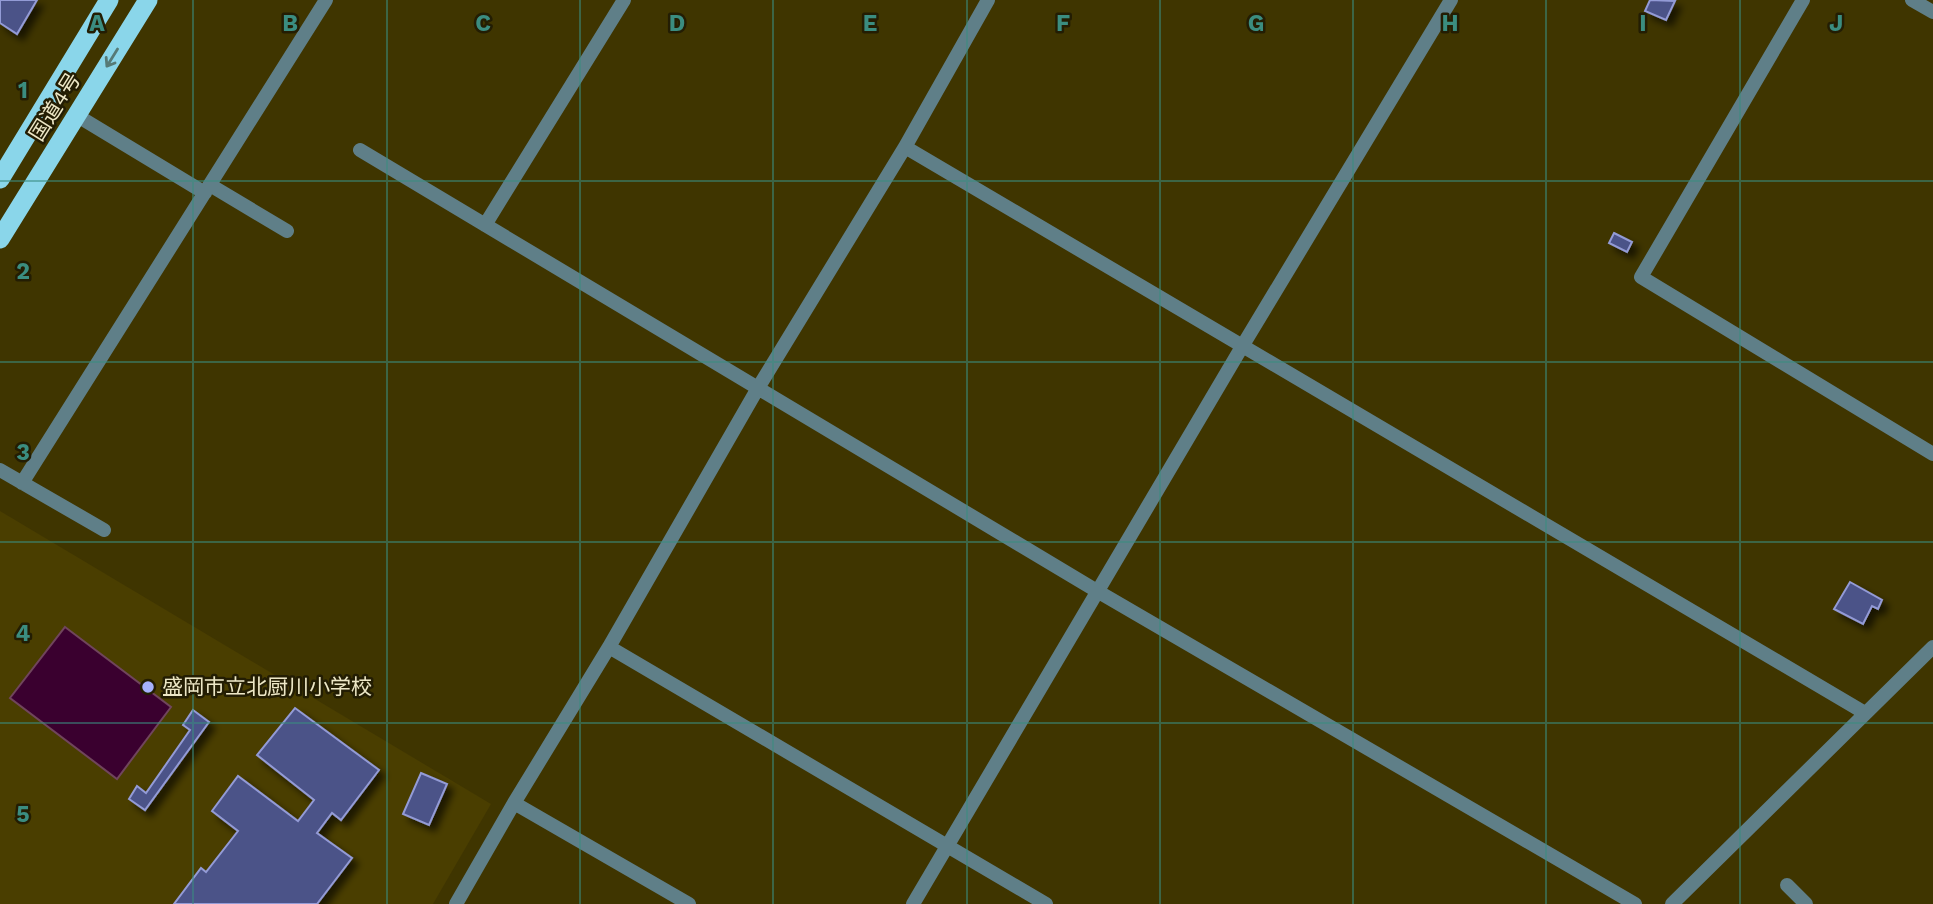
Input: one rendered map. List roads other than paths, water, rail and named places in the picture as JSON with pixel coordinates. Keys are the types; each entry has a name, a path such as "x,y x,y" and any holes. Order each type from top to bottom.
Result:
{"highway":[{"name":"国道4号","path":"0,179 109,0"},
{"name":"国道4号","path":"0,239 148,0"}],"street":[{"path":"22,483 326,0"},
{"path":"485,225 624,0"},
{"path":"913,904 1243,345 1451,0"},
{"path":"1803,0 1641,277 1933,454"},
{"path":"1912,0 1933,12"},
{"path":"456,904 609,647 758,388 905,147 984,2"},
{"path":"76,115 286,232"},
{"path":"905,147 1865,713"},
{"path":"360,150 1097,591 1635,904"},
{"path":"0,470 104,530"},
{"path":"609,647 1046,904"},
{"path":"1672,904 1933,647"},
{"path":"514,803 689,904"},
{"path":"1787,885 1806,904"}],"place":[{"name":"盛岡市立北厨川小学校","path":"148,687"}]}
